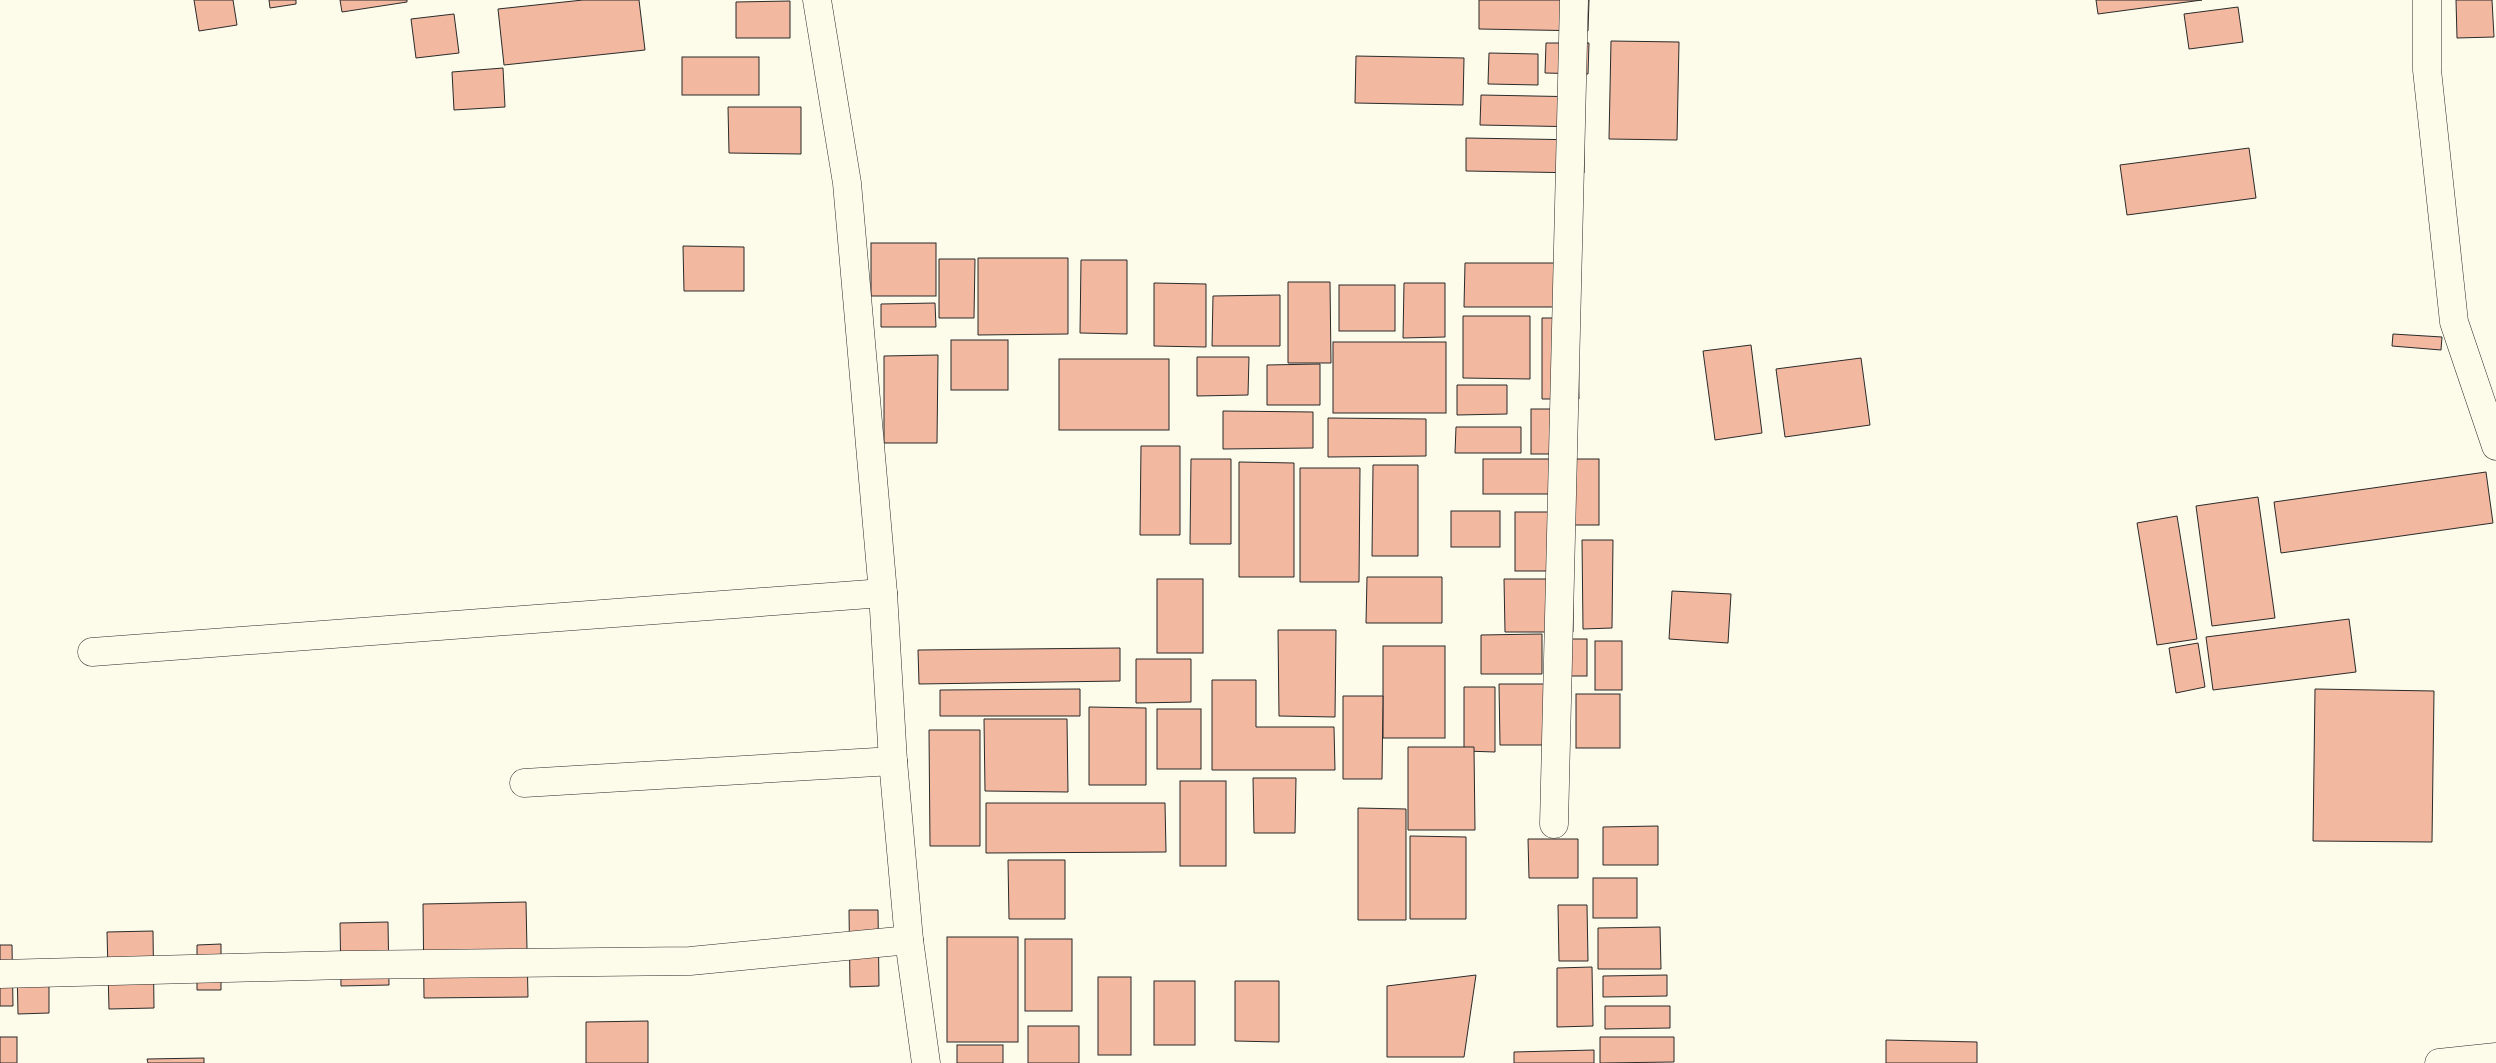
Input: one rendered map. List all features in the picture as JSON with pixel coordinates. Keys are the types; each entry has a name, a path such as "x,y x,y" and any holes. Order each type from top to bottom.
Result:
{"street":[{"path":"817,0 847,183 883,593 893,761 909,940 926,1063"},
{"path":"1554,824 1574,0"},
{"path":"2427,0 2427,70 2454,322 2496,446"},
{"path":"92,652 883,593"},
{"path":"524,783 893,761"},
{"path":"0,974 345,965 690,961 909,940"},
{"path":"2439,1063 2496,1057"}],"building":[{"path":"194,0 233,0 237,25 199,31"},
{"path":"269,0 296,0 296,4 270,8"},
{"path":"340,0 407,0 407,2 342,12"},
{"path":"583,0 639,0 645,50 504,65 498,9"},
{"path":"1479,0 1589,0 1588,31 1479,29"},
{"path":"2096,0 2202,0 2098,14"},
{"path":"2456,0 2492,0 2494,37 2457,38"},
{"path":"790,1 790,38 736,38 736,2"},
{"path":"2238,7 2243,42 2189,49 2184,14"},
{"path":"454,14 459,53 416,58 411,19"},
{"path":"1611,41 1679,42 1677,140 1609,139"},
{"path":"1546,43 1589,43 1588,74 1545,73"},
{"path":"1489,53 1538,54 1538,85 1488,84"},
{"path":"1356,56 1464,58 1463,105 1355,103"},
{"path":"682,57 759,57 759,95 682,95"},
{"path":"503,68 505,107 454,110 452,72"},
{"path":"1481,95 1585,97 1584,127 1480,125"},
{"path":"728,107 801,107 801,154 729,153"},
{"path":"1466,138 1584,140 1584,173 1466,171"},
{"path":"2249,148 2256,198 2127,215 2120,165"},
{"path":"871,243 936,243 936,296 871,296"},
{"path":"683,246 744,247 744,291 684,291"},
{"path":"978,258 1068,258 1068,334 978,335"},
{"path":"939,259 975,259 974,318 939,318"},
{"path":"1081,260 1127,260 1127,334 1080,333"},
{"path":"1465,263 1575,263 1575,307 1464,307"},
{"path":"1288,282 1330,282 1331,363 1288,363"},
{"path":"1154,283 1206,284 1206,347 1154,346"},
{"path":"1404,283 1445,283 1445,337 1403,338"},
{"path":"1339,285 1395,285 1395,331 1339,331"},
{"path":"1280,295 1280,346 1212,346 1213,296"},
{"path":"935,303 936,327 881,327 881,304"},
{"path":"1463,316 1530,316 1530,379 1463,378"},
{"path":"1542,318 1578,318 1579,399 1542,399"},
{"path":"2393,334 2442,337 2441,350 2392,346"},
{"path":"951,340 1008,340 1008,390 951,390"},
{"path":"1333,342 1446,342 1446,413 1333,413"},
{"path":"1751,345 1762,433 1715,440 1703,351"},
{"path":"938,355 937,443 884,443 884,356"},
{"path":"1197,357 1249,357 1248,395 1197,396"},
{"path":"1861,358 1870,425 1785,437 1776,369"},
{"path":"1059,359 1169,359 1169,430 1059,430"},
{"path":"1320,364 1320,405 1267,405 1267,365"},
{"path":"1457,385 1507,385 1507,414 1457,415"},
{"path":"1531,409 1571,409 1571,454 1531,454"},
{"path":"1223,411 1313,412 1313,448 1223,449"},
{"path":"1328,418 1426,419 1426,456 1328,457"},
{"path":"1456,427 1521,427 1521,453 1455,453"},
{"path":"1141,446 1180,446 1180,535 1140,535"},
{"path":"1191,459 1231,459 1231,544 1190,544"},
{"path":"1483,459 1556,459 1556,494 1483,494"},
{"path":"1563,459 1599,459 1599,525 1563,525"},
{"path":"1239,462 1294,463 1294,577 1239,577"},
{"path":"1373,465 1418,465 1418,556 1372,556"},
{"path":"1300,468 1360,468 1359,582 1300,582"},
{"path":"2486,472 2493,523 2281,553 2274,502"},
{"path":"2258,497 2275,618 2212,626 2196,506"},
{"path":"1451,511 1500,511 1500,547 1451,547"},
{"path":"1515,512 1555,512 1555,571 1515,571"},
{"path":"2177,516 2197,639 2157,645 2137,523"},
{"path":"1582,540 1613,540 1612,628 1583,629"},
{"path":"1367,577 1442,577 1442,623 1366,623"},
{"path":"1157,579 1203,579 1203,653 1157,653"},
{"path":"1504,579 1573,579 1573,632 1505,632"},
{"path":"1672,591 1731,594 1728,643 1669,639"},
{"path":"2349,619 2356,672 2213,690 2206,637"},
{"path":"1278,630 1336,630 1335,717 1279,716"},
{"path":"1542,634 1542,674 1481,674 1481,635"},
{"path":"1559,639 1587,639 1587,676 1559,676"},
{"path":"1595,641 1622,641 1622,690 1595,690"},
{"path":"2198,643 2205,687 2176,693 2169,648"},
{"path":"1383,646 1445,646 1445,738 1383,738"},
{"path":"1120,648 1120,681 919,684 918,650"},
{"path":"1136,659 1191,659 1191,702 1136,703"},
{"path":"1212,680 1256,680 1256,727 1334,727 1335,770 1212,770"},
{"path":"1499,684 1568,684 1568,745 1500,745"},
{"path":"1464,687 1495,687 1495,752 1464,751"},
{"path":"1080,689 1080,716 940,716 940,690"},
{"path":"2315,689 2434,691 2432,842 2313,841"},
{"path":"1576,694 1620,694 1620,748 1576,748"},
{"path":"1343,696 1383,696 1382,779 1343,779"},
{"path":"1089,707 1146,708 1146,785 1089,785"},
{"path":"1157,709 1201,709 1201,769 1157,769"},
{"path":"984,719 1067,719 1068,792 985,791"},
{"path":"929,730 980,730 980,846 930,846"},
{"path":"1408,747 1474,747 1475,830 1408,830"},
{"path":"1253,778 1296,778 1295,833 1254,833"},
{"path":"1180,781 1226,781 1226,866 1180,866"},
{"path":"986,803 1165,803 1166,852 986,853"},
{"path":"1358,808 1406,809 1406,920 1358,920"},
{"path":"1658,826 1658,865 1603,865 1603,827"},
{"path":"1410,836 1466,837 1466,919 1410,919"},
{"path":"1528,839 1578,839 1578,878 1529,878"},
{"path":"1008,860 1065,860 1065,919 1009,919"},
{"path":"1593,878 1637,878 1637,918 1593,918"},
{"path":"526,902 528,997 424,998 423,904"},
{"path":"1558,905 1587,905 1588,961 1559,961"},
{"path":"849,910 878,910 879,986 850,987"},
{"path":"388,922 389,985 341,986 340,923"},
{"path":"1660,927 1661,969 1598,969 1598,928"},
{"path":"153,931 154,1008 109,1009 107,932"},
{"path":"947,937 1018,937 1018,1042 947,1042"},
{"path":"1025,939 1072,939 1072,1011 1025,1011"},
{"path":"221,944 221,990 197,990 197,945"},
{"path":"0,945 12,945 13,1006 0,1006"},
{"path":"17,967 49,967 49,1013 18,1014"},
{"path":"1592,967 1593,1026 1557,1027 1557,968"},
{"path":"1476,975 1464,1057 1387,1057 1387,986"},
{"path":"1667,975 1667,996 1603,997 1603,976"},
{"path":"1098,977 1131,977 1131,1055 1098,1055"},
{"path":"1154,981 1195,981 1195,1045 1154,1045"},
{"path":"1235,981 1279,981 1279,1042 1235,1041"},
{"path":"1605,1006 1670,1006 1670,1028 1605,1029"},
{"path":"648,1021 648,1063 586,1063 586,1022"},
{"path":"1028,1026 1079,1026 1079,1063 1028,1063"},
{"path":"0,1037 17,1037 17,1063 0,1063"},
{"path":"1600,1037 1674,1037 1674,1062 1600,1063"},
{"path":"1886,1040 1977,1042 1977,1063 1886,1063"},
{"path":"957,1045 1003,1045 1003,1063 957,1063"},
{"path":"1594,1050 1594,1063 1514,1063 1514,1052"},
{"path":"204,1058 204,1063 148,1063 147,1059"}]}
